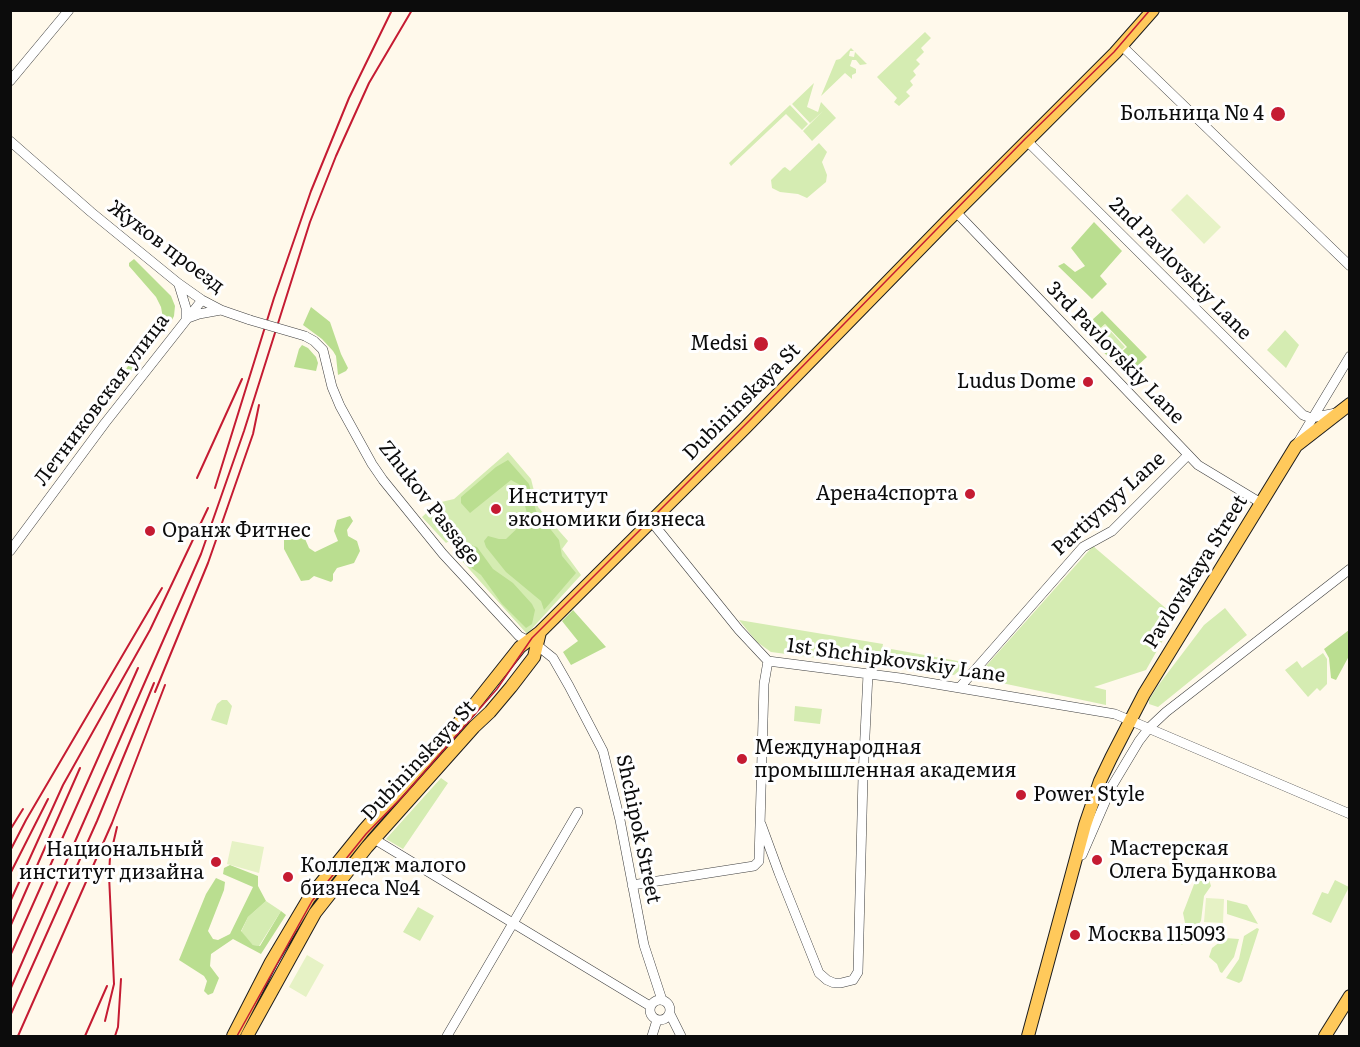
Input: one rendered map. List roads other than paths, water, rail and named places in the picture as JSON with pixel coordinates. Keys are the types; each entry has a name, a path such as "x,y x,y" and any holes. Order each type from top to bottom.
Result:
{"main road":[{"name":"Dubininskaya St","path":"247,1036 315,913 374,839 490,712 532,661 529,642 745,428 1122,46 1154,10"},
{"path":"1296,446 1350,404"},
{"name":"Pavlovskaya Street","path":"1028,1036 1089,812 1101,781 1145,692 1296,446"},
{"path":"233,1036 286,936 309,898 364,830 529,642"},
{"path":"1325,1036 1350,996"}],"street":[{"path":"10,81 69,10"},
{"path":"1122,46 1350,266"},
{"name":"Жуков проезд","path":"10,141 91,212 202,300 221,310 305,336 314,341 322,350 339,406 379,474 443,554 529,642"},
{"name":"2nd Pavlovskiy Lane","path":"1027,141 1276,389 1303,415 1311,418"},
{"name":"3rd Pavlovskiy Lane","path":"956,212 1198,465 1261,503"},
{"path":"178,283 184,297 186,319 221,310"},
{"name":"Летниковская улица","path":"10,551 105,423 202,300"},
{"path":"1296,446 1350,356"},
{"path":"1324,398 1323,402 1326,407 1339,412"},
{"path":"1311,418 1339,412"},
{"name":"Partiynyy Lane","path":"960,687 1083,547 1112,531 1188,455"},
{"path":"651,521 739,630 768,661"},
{"path":"1065,899 1103,805 1125,763 1149,728 1166,712 1350,569"},
{"name":"Shchipok Street","path":"529,642 554,658 603,751 620,820 648,959 662,1000"},
{"name":"1st Shchipkovskiy Lane","path":"757,863 760,858 764,684 768,661 960,687 1115,714 1350,814"},
{"path":"761,824 778,873 819,973 834,983 853,980 858,972 868,674"},
{"path":"447,1036 578,812"},
{"path":"374,839 650,1006"},
{"path":"632,885 754,866 757,863 771,867 778,873"},
{"path":"650,1006 655,1001 662,1000 669,1005 670,1014 681,1036"},
{"path":"650,1006 651,1016 657,1020 663,1020 670,1014"},
{"path":"652,1036 657,1020"}],"tram line":[{"path":"237,1036 312,901 366,834 404,795 497,689 532,638 751,419 1025,139 1114,52 1150,10"}],"railway":[{"path":"215,488 274,298 311,191 349,98 392,10"},
{"path":"10,990 201,554 244,431 310,222 336,156 369,83 412,10"},
{"path":"197,478 242,379"},
{"path":"155,692 208,563 253,434 259,405"},
{"path":"10,902 63,785 150,630 208,508"},
{"path":"10,851 162,588"},
{"path":"10,956 138,668"},
{"path":"10,1016 97,821 154,683"},
{"path":"18,1036 112,823 165,685"},
{"path":"10,927 80,768"},
{"path":"10,874 48,799"},
{"path":"10,830 23,809"},
{"path":"105,1021 114,984 109,875 110,857 117,827"},
{"path":"115,1036 118,1027 121,979"},
{"path":"85,1036 107,986"}],"place":[{"name":"Больница № 4","path":"1278,114"},
{"name":"Medsi","path":"761,344"},
{"name":"Ludus Dome","path":"1088,382"},
{"name":"Арена4спорта","path":"970,494"},
{"name":"Институт экономики бизнеса","path":"496,509"},
{"name":"Оранж Фитнес","path":"150,531"},
{"name":"Международная промышленная академия","path":"742,759"},
{"name":"Power Style","path":"1021,795"},
{"name":"Мастерская Олега Буданкова","path":"1097,860"},
{"name":"Национальный институт дизайна","path":"216,862"},
{"name":"Колледж малого бизнеса №4","path":"288,877"},
{"name":"Москва 115093","path":"1075,935"}]}
